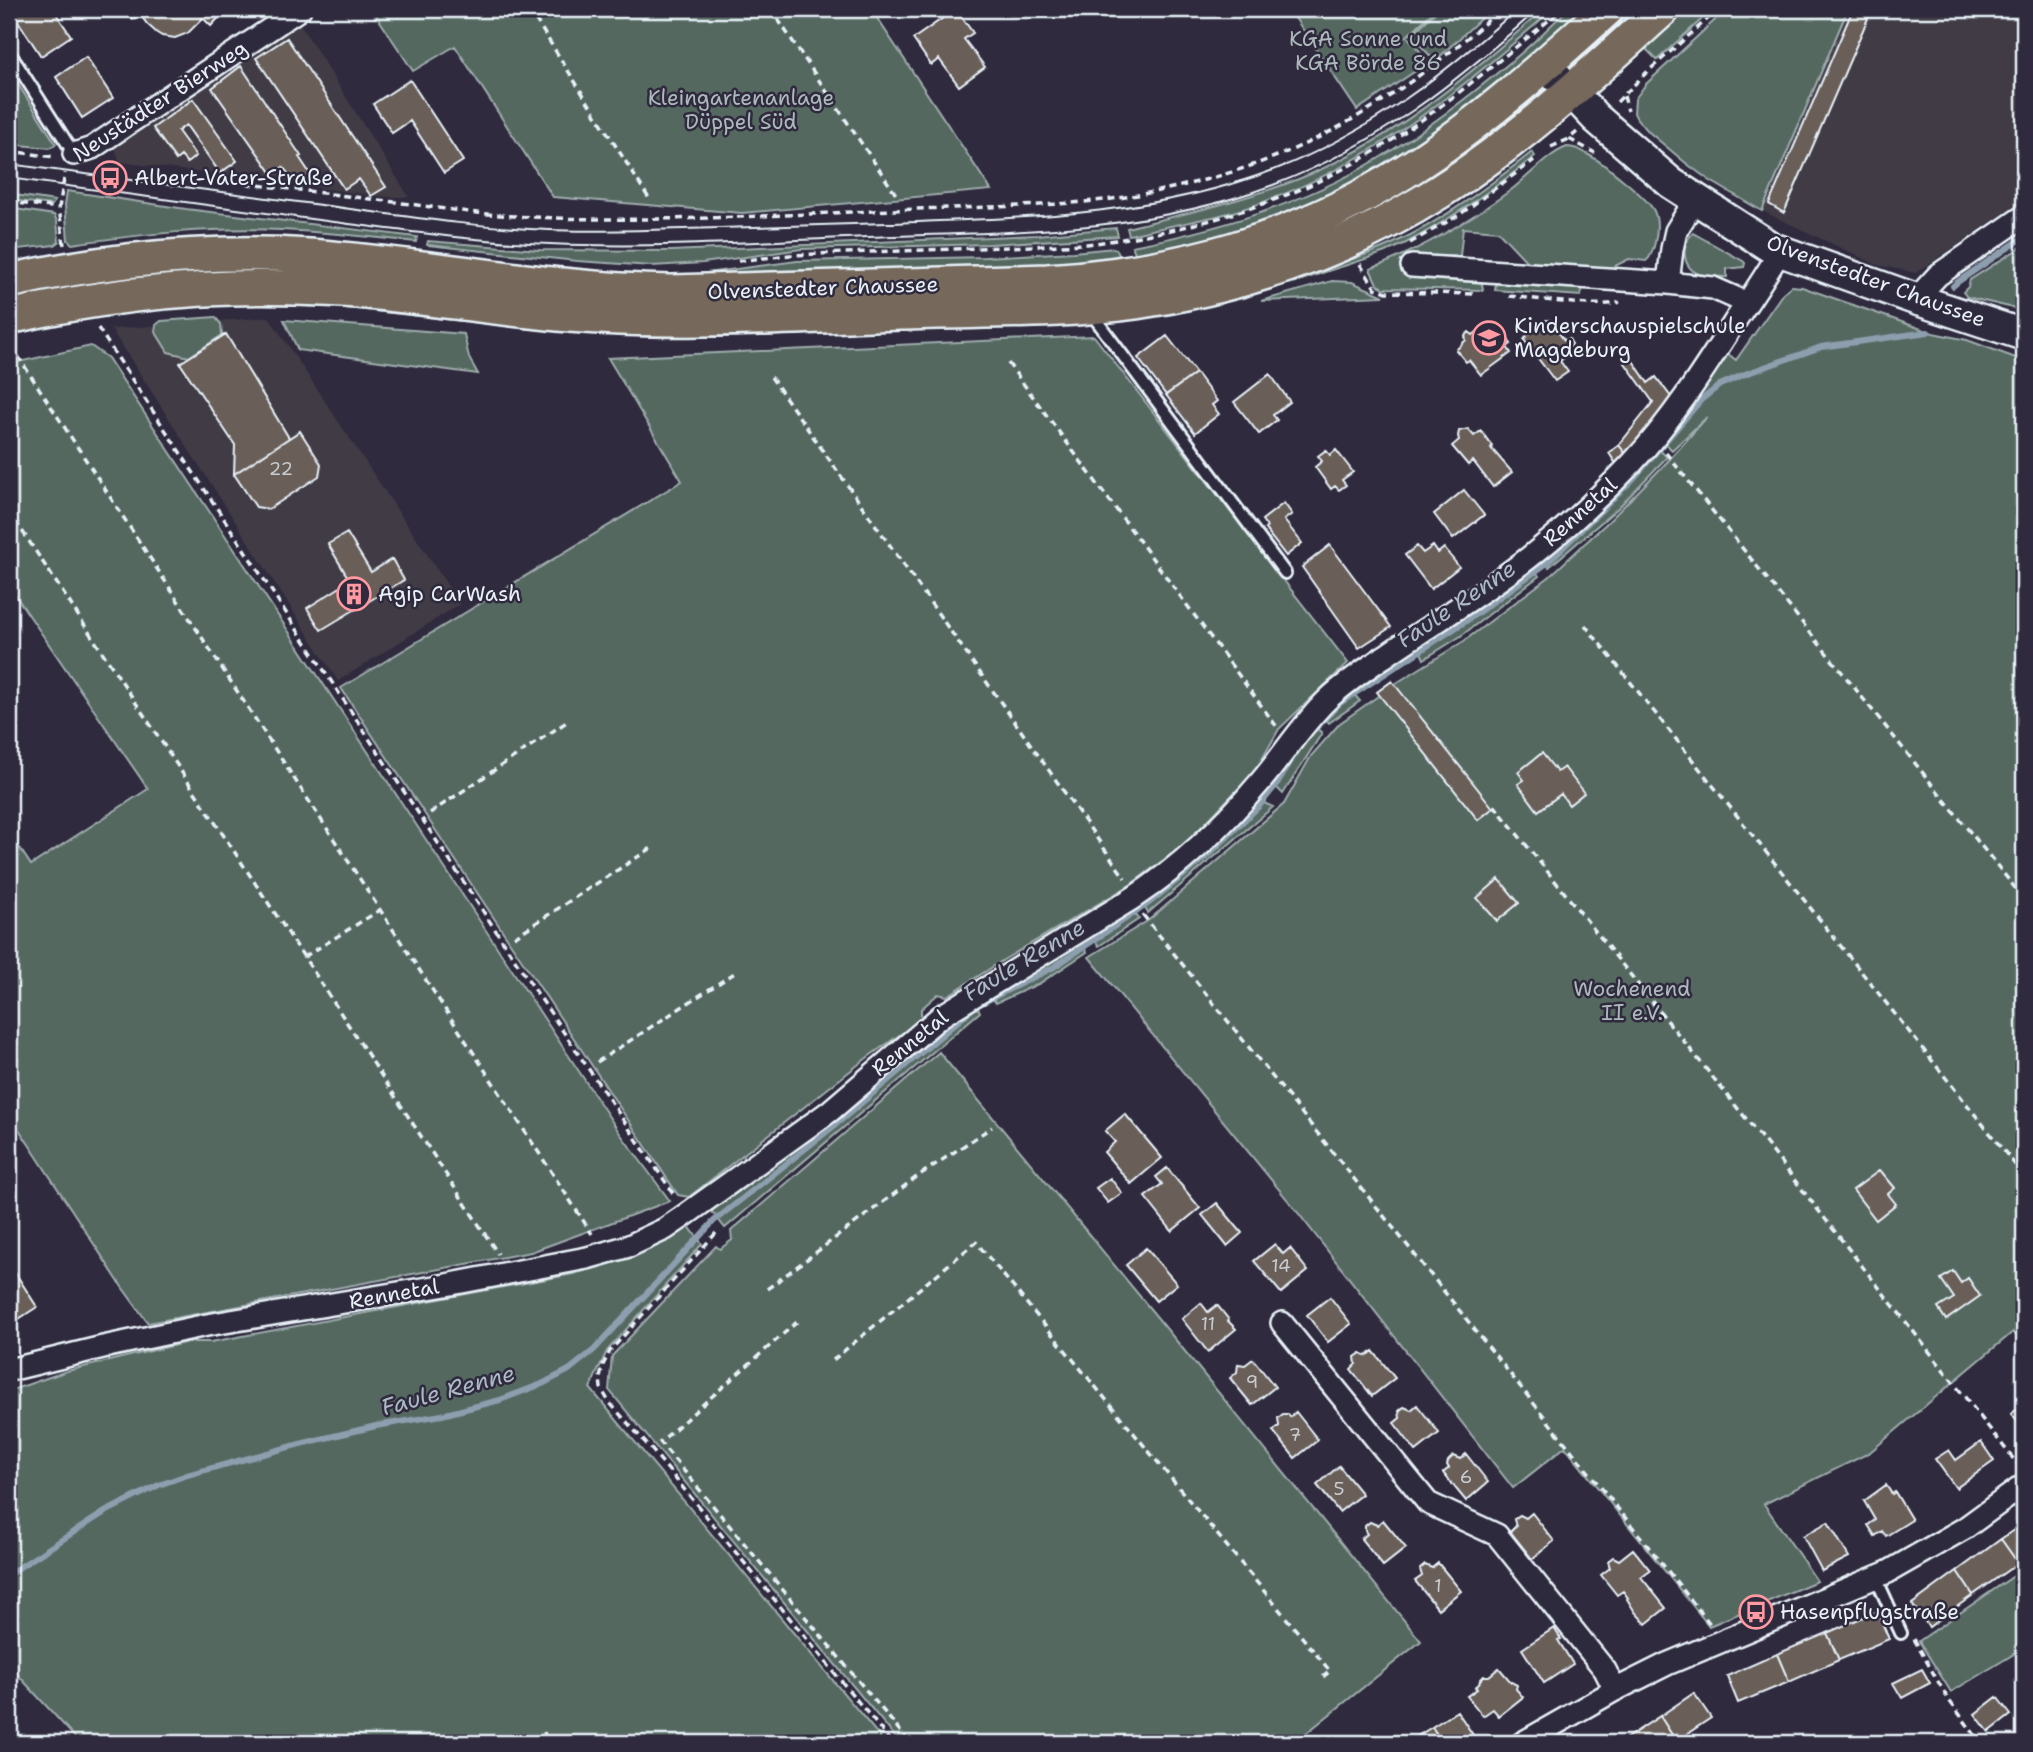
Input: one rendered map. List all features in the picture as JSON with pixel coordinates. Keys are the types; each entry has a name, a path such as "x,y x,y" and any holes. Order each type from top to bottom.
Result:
{"main road":[{"path":"1545,64 1607,9"},
{"path":"1570,92 1663,9"},
{"name":"Olvenstedter Chaussee","path":"9,281 98,265 171,257 215,256 316,257 547,284 659,292 1047,281 1131,273 1222,254 1330,213 1382,186 1429,156 1545,64"},
{"name":"Olvenstedter Chaussee","path":"9,317 140,288 330,290 536,312 641,319 1097,306 1135,302 1219,286 1304,260 1376,228 1443,189 1524,131 1570,92"}],"street":[{"name":"Neustädter Bierweg","path":"71,157 92,148 300,9"},
{"name":"Olvenstedter Chaussee","path":"1545,64 1570,92 1639,158 1695,200 1780,251 2024,335"},
{"path":"1668,283 1676,231 1695,200"},
{"path":"1921,301 1926,288 1938,275 2024,216"},
{"name":"Rennetal","path":"9,1370 207,1325 587,1258 629,1246 665,1229 830,1111 941,1016 1133,898 1185,859 1261,782 1290,742 1332,695 1531,556 1609,486 1652,440 1680,404 1780,251"},
{"path":"1412,266 1668,283 1713,288 1747,303"},
{"path":"1282,1324 1428,1503 1497,1535 1605,1670 1615,1690"},
{"path":"1522,1743 1615,1690 1691,1654 1876,1578 1965,1528 2022,1476"}],"lane":[{"path":"9,52 71,157"},
{"path":"175,267 215,256"},
{"path":"1097,306 1097,321 1285,573"},
{"path":"1876,1578 1901,1633"}],"path":[{"path":"529,9 650,200"},
{"path":"771,9 897,196"},
{"path":"247,184 467,212 570,219 748,217 1108,199 1138,195 1195,183 1306,143 1360,115 1412,81 1501,9"},
{"name":"Olvenstedter Chaussee","path":"728,263 790,255 1087,244 1162,232 1248,210 1315,184 1384,146 1447,102 1563,9"},
{"path":"1613,106 1719,9"},
{"path":"9,151 71,157"},
{"name":"Neustädter Bierweg","path":"64,246 59,208 71,157"},
{"path":"9,202 59,208"},
{"path":"95,323 582,1060 681,1205 696,1208"},
{"path":"9,351 14,350 597,1242"},
{"path":"1008,363 1279,730"},
{"path":"771,377 1130,885"},
{"path":"1667,454 2024,899"},
{"path":"9,511 499,1255"},
{"path":"1585,625 2024,1176"},
{"path":"430,813 568,721"},
{"path":"1494,805 1764,1141 2022,1476"},
{"path":"514,937 653,847"},
{"path":"304,957 380,910"},
{"path":"1143,916 1713,1627"},
{"path":"597,1062 736,972"},
{"path":"766,1289 918,1176 992,1127"},
{"path":"716,1233 610,1350 601,1372 601,1388 609,1402 652,1450 892,1743"},
{"path":"833,1360 976,1242 1330,1671 1323,1677"},
{"path":"796,1322 660,1442 911,1743"},
{"path":"1901,1633 1913,1637 1942,1690 1980,1743"},
{"path":"544,1732 547,1743"}],"shaded area":[{"path":"1848,9 2024,9 2024,200 1916,273 1877,265 1762,211"},
{"path":"301,21 300,24 409,197 386,197 120,162 114,146"},
{"path":"9,41 70,136 56,144 9,70"},
{"path":"269,317 460,604 338,681 111,329"}],"green space":[{"name":"Kleingartenanlage Düppel Süd","path":"372,9 871,9 991,190 742,213 553,197 455,46 413,71"},
{"name":"KGA Sonne und KGA Börde 86","path":"1289,9 1436,9 1407,36 1429,62 1357,110"},
{"path":"1439,9 1491,9 1435,61 1411,35"},
{"path":"1544,9 1553,9 1443,101 1364,154 1322,177 1233,212 1129,235 1127,228 1271,189 1327,167 1361,149 1456,84"},
{"path":"1568,9 1574,9 1581,17 1433,140 1307,212 1138,259 1132,246 1258,214 1318,190 1376,160 1430,125 1480,87 1528,48"},
{"path":"1680,9 1713,9 1657,60 1641,44"},
{"path":"1727,9 1848,9 1762,211 1687,164 1650,133 1634,113 1635,99 1646,84"},
{"path":"9,70 56,144 50,148 9,144"},
{"path":"1567,147 1580,150 1603,164 1650,205 1656,216 1657,228 1654,247 1646,261 1629,259 1611,268 1528,263 1498,231 1463,228 1460,256 1409,257 1478,278 1483,290 1384,288 1377,284 1370,269 1425,244 1478,213"},
{"path":"1532,152 1535,156 1489,191 1406,243 1376,256 1302,280 1262,287 1362,256 1413,234 1466,202"},
{"path":"67,191 186,209 417,237 416,242 299,231 203,230 72,244 68,240 65,205"},
{"path":"9,194 55,201 52,205 9,200"},
{"path":"9,208 54,215 59,242 55,245 9,250"},
{"path":"1116,228 1118,236 990,244 801,249 703,263 652,266 427,245 428,241 539,250 671,251 1036,235"},
{"path":"1693,233 1743,261 1744,267 1727,269 1727,277 1706,276 1693,271 1686,261 1685,249"},
{"path":"2024,245 2024,313 1967,297 1963,292 1970,280"},
{"path":"1114,248 1119,255 1117,263 795,279 614,276 691,275 797,261 985,257"},
{"path":"1332,281 1352,282 1384,296 1261,301"},
{"path":"1496,281 1583,286 1581,296 1495,290"},
{"name":"Wochenend II e.V.","path":"1791,286 1802,287 1933,333 1967,340 2021,360 2019,374 2024,376 2024,1345 2013,1332 1869,1453 1764,1504 1817,1581 1709,1626 1565,1447 1513,1488 1295,1209 1089,957 1149,920 1284,804 1311,756 1340,723 1398,682 1464,641 1549,577 1611,519 1707,417 1672,450 1660,438 1728,354 1736,360 1783,293"},
{"path":"270,300 458,315 463,321 337,307 255,305"},
{"path":"215,317 221,324 222,335 189,357 168,352 155,331 156,325 161,321"},
{"path":"483,318 739,331 742,335 608,335 475,322"},
{"path":"284,320 464,334 469,358 478,374 298,350"},
{"path":"1094,336 1348,663 1279,729 1256,770 1186,843 1130,885 947,996 938,994 921,1009 921,1020 868,1057 689,1197 678,1195 341,688 682,481 608,358"},
{"path":"91,346 108,358 619,1132 670,1201 531,1252 148,1323 122,1287 9,1114 9,832 31,865 148,789 9,586 9,364"},
{"path":"1655,446 1667,457 1619,507 1549,567 1542,559"},
{"path":"1533,567 1539,576 1461,636 1424,659 1418,646 1458,622"},
{"path":"1350,690 1360,701 1329,723 1321,714"},
{"path":"1313,725 1322,733 1283,794 1271,782"},
{"path":"1255,799 1273,807 1148,913 1140,900"},
{"path":"1132,909 1139,919 1099,946 1091,935"},
{"path":"1080,941 1087,952 1040,983 996,1003 990,995"},
{"path":"975,1002 980,1012 725,1228 709,1208"},
{"path":"939,1052 1421,1641 1294,1743 900,1743 609,1390 612,1356 716,1246 720,1249 732,1240 731,1231"},
{"path":"688,1225 702,1244 607,1351 590,1388 885,1743 80,1743 9,1665 9,1391 67,1371 188,1342 211,1342 573,1274 633,1256"},
{"path":"2024,1569 2024,1648 1951,1692 1919,1641"}],"building":[{"path":"25,9 53,9 71,36 41,56 14,15"},
{"path":"126,9 227,9 211,26 203,18 188,33 175,38 157,33 140,14 133,19"},
{"path":"956,9 973,33 964,39 985,67 959,86 939,59 931,65 913,39"},
{"path":"1853,9 1872,9 1784,213 1769,204"},
{"path":"287,38 386,187 371,196 359,179 344,189 256,58"},
{"path":"86,57 113,98 82,118 56,77"},
{"path":"241,66 311,175 301,181 294,181 283,167 273,175 212,88"},
{"path":"410,80 463,161 444,173 410,121 392,133 373,104"},
{"path":"193,99 237,161 220,173 186,125 178,131 196,156 187,163 181,156 176,160 153,128"},
{"path":"1546,320 1554,321 1553,325 1564,340 1569,339 1572,344 1570,348 1573,351 1560,361 1568,372 1555,381 1524,340 1527,335 1545,324"},
{"path":"1489,323 1499,337 1504,334 1511,344 1507,347 1511,353 1481,375 1469,360 1466,362 1456,350 1466,340 1465,336 1469,332 1473,335"},
{"path":"226,334 289,438 234,474 235,445 180,363"},
{"path":"1167,336 1196,373 1166,395 1138,358"},
{"path":"1631,358 1648,383 1656,377 1674,401 1628,457 1619,445 1653,402 1625,363"},
{"path":"1196,373 1217,401 1212,405 1219,414 1195,433 1166,395"},
{"path":"1270,374 1290,402 1273,415 1277,420 1259,434 1234,402"},
{"path":"1468,429 1474,436 1481,431 1491,448 1512,472 1493,487 1473,461 1468,465 1452,446 1459,440 1459,431"},
{"path":"300,431 321,464 319,476 269,509 256,507 234,474"},
{"path":"1619,445 1628,457 1618,467 1609,453"},
{"path":"1326,450 1330,455 1336,450 1353,472 1342,480 1346,485 1339,490 1335,486 1331,489 1315,467 1322,461 1318,456"},
{"path":"1464,490 1484,515 1453,539 1434,514"},
{"path":"1284,503 1292,514 1284,520 1302,543 1286,556 1265,529 1267,527 1262,520"},
{"name":"Agip CarWash","path":"347,533 371,572 392,559 404,580 321,630 307,608 350,581 328,544"},
{"path":"1330,545 1391,627 1359,648 1302,567"},
{"path":"1417,546 1423,553 1433,546 1438,553 1444,548 1459,567 1431,589 1405,555"},
{"path":"1392,681 1493,808 1478,820 1377,692"},
{"path":"1542,753 1557,772 1564,767 1584,793 1569,805 1561,794 1538,811 1518,784 1524,780 1518,772"},
{"path":"1499,879 1519,903 1497,921 1477,898"},
{"path":"1125,1114 1162,1158 1131,1184 1104,1152 1115,1142 1105,1131"},
{"path":"1167,1168 1200,1208 1172,1231 1145,1197 1162,1184 1156,1177"},
{"path":"1880,1170 1895,1188 1888,1194 1896,1204 1876,1220 1853,1190"},
{"path":"1110,1178 1122,1193 1108,1203 1096,1188"},
{"path":"1217,1203 1242,1233 1227,1246 1202,1215"},
{"path":"1275,1244 1283,1254 1290,1248 1308,1271 1281,1293 1254,1261"},
{"path":"1146,1248 1177,1284 1156,1301 1126,1265"},
{"path":"9,1263 37,1307 11,1324 9,1320"},
{"path":"1953,1271 1961,1283 1968,1278 1980,1296 1946,1320 1938,1308 1954,1298 1941,1279"},
{"path":"1330,1297 1351,1324 1328,1342 1307,1315"},
{"path":"1201,1303 1208,1312 1217,1305 1236,1329 1208,1352 1182,1319"},
{"path":"1373,1351 1395,1378 1372,1396 1351,1369 1356,1364 1355,1357 1361,1353 1367,1356"},
{"path":"1253,1359 1275,1387 1252,1405 1230,1378 1237,1372 1238,1364 1245,1365"},
{"path":"2024,1401 2024,1430 2011,1414"},
{"path":"1417,1405 1439,1433 1416,1451 1394,1423 1400,1418 1399,1411 1404,1407 1411,1410"},
{"path":"1296,1412 1318,1440 1295,1458 1273,1431 1279,1426 1278,1418 1283,1414 1290,1417"},
{"path":"1981,1442 1994,1461 1956,1488 1935,1459 1949,1450 1956,1460"},
{"path":"1466,1454 1488,1482 1466,1501 1443,1473 1449,1468 1448,1461 1453,1456 1460,1459"},
{"path":"1339,1466 1362,1494 1339,1512 1317,1485"},
{"path":"1886,1485 1892,1494 1895,1492 1912,1520 1886,1536 1882,1531 1875,1536 1868,1525 1875,1520 1864,1501"},
{"path":"1532,1513 1554,1541 1532,1559 1510,1531 1516,1526 1514,1519 1520,1515 1526,1518"},
{"path":"1383,1520 1406,1548 1383,1566 1361,1539 1367,1534 1365,1526 1370,1522 1377,1525"},
{"path":"1828,1522 1849,1557 1822,1571 1803,1536"},
{"path":"2024,1523 2024,1558 2018,1563 2001,1539"},
{"path":"2001,1539 2018,1563 1973,1595 1957,1571"},
{"path":"1633,1549 1650,1570 1641,1577 1666,1608 1646,1624 1635,1612 1623,1591 1617,1595 1601,1575 1610,1568 1608,1561 1613,1557 1619,1560"},
{"path":"1438,1563 1461,1591 1438,1609 1415,1581 1422,1576 1420,1569 1425,1565 1432,1568"},
{"path":"1957,1571 1973,1595 1929,1627 1912,1604"},
{"path":"1877,1611 1889,1639 1839,1660 1827,1633"},
{"path":"1554,1628 1573,1664 1544,1683 1522,1649"},
{"path":"1827,1633 1839,1660 1789,1682 1777,1654"},
{"path":"1777,1654 1789,1682 1738,1703 1727,1676"},
{"path":"1499,1668 1517,1685 1516,1689 1523,1697 1499,1716 1493,1709 1483,1716 1467,1696 1477,1689 1475,1687 1484,1676 1489,1676"},
{"path":"1922,1669 1930,1683 1902,1698 1893,1683"},
{"path":"1694,1693 1711,1718 1676,1741 1660,1716"},
{"path":"1997,1697 2011,1715 1989,1732 1975,1714"},
{"path":"1457,1711 1473,1735 1460,1743 1443,1743 1432,1727"},
{"path":"1660,1716 1676,1741 1628,1743 1625,1739"},
{"path":"1432,1727 1443,1743 1408,1742"}],"waterway":[{"name":"Faule Renne","path":"1953,286 2024,237"},
{"name":"Faule Renne","path":"1315,729 1340,703 1466,621 1547,563 1632,480 1701,400 1720,385 1821,347 1928,332"},
{"name":"Faule Renne","path":"9,1574 105,1512 159,1485 300,1444 376,1426 442,1415 500,1400 569,1370 594,1350 714,1221 839,1122 976,1006 1054,967 1149,903 1206,857 1259,806 1301,745"}],"tram line":[{"path":"9,164 435,220 549,230 887,223 1084,212 1133,206 1229,185 1310,155 1404,100 1517,9"},
{"path":"9,178 426,234 550,244 722,243 991,233 1086,226 1180,212 1227,200 1273,185 1346,152 1414,110 1477,62 1538,9"}],"place":[{"name":"Albert-Vater-Straße","path":"110,178"},
{"name":"Kinderschauspielschule Magdeburg","path":"1489,338"},
{"name":"Agip CarWash","path":"354,594"},
{"name":"Hasenpflugstraße","path":"1756,1612"}]}
